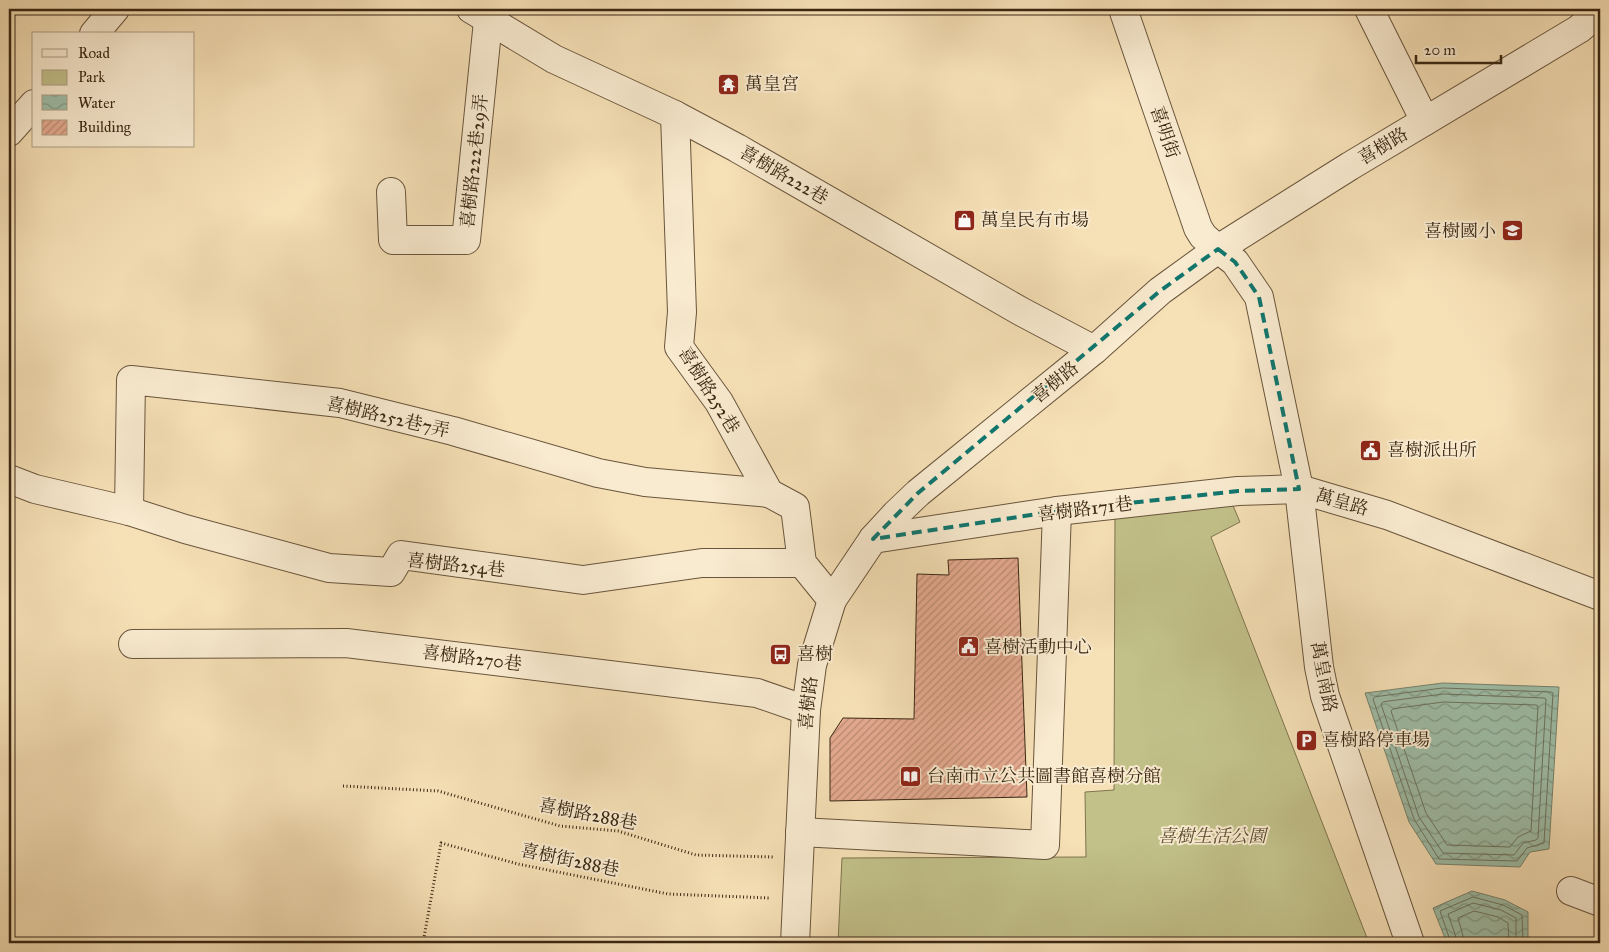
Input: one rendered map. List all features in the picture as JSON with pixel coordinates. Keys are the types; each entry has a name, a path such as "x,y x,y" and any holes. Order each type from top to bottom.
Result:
{"street":[{"path":"96,32 115,9"},
{"name":"喜明街","path":"1123,9 1193,215 1203,236 1218,249"},
{"path":"1369,9 1425,121"},
{"name":"喜樹路","path":"795,943 806,710 812,665 832,600 873,540 918,493 1094,350 1160,291 1218,249 1578,29 1600,11"},
{"name":"喜樹路222巷","path":"483,13 554,59 675,115 737,148 1022,312 1094,350"},
{"name":"喜樹路222巷29弄","path":"390,192 393,240 466,240 483,13"},
{"path":"9,132 32,106"},
{"name":"喜樹路252巷","path":"675,115 682,312 679,347 719,402 769,493"},
{"name":"萬皇路","path":"1218,249 1235,262 1259,297 1298,490 1387,515 1600,596"},
{"name":"喜樹路252巷7弄","path":"129,511 131,380 340,403 453,431 598,473 645,482 769,493"},
{"name":"喜樹路254巷","path":"9,479 35,489 129,511 185,529 329,568 391,572 401,555 583,580 702,563 802,563"},
{"name":"喜樹路171巷","path":"873,540 1058,511 1238,491 1298,490"},
{"name":"萬皇南路","path":"1298,490 1319,667 1325,696 1410,943"},
{"path":"769,493 795,507 802,563 832,600"},
{"path":"799,844 1044,845 1058,511"},
{"name":"喜樹路270巷","path":"133,644 346,643 757,693 806,710"},
{"path":"1571,890 1600,902"}],"path":[{"name":"喜樹路288巷","path":"343,786 438,791 560,826 618,831 696,855 799,844"},
{"name":"喜樹街288巷","path":"423,943 441,843 518,864 668,894 796,899"}],"highlighted area":[{"path":"1218,249 1235,262 1259,297 1299,489 1238,491 1057,511 873,539 918,493 1160,291"}],"green space":[{"name":"喜樹生活公園","path":"1231,501 1240,522 1211,537 1369,943 838,943 842,858 1086,857 1085,792 1114,790 1115,511"}],"water":[{"path":"1443,683 1559,687 1549,849 1530,852 1520,867 1436,864 1409,822 1365,693"},
{"path":"1472,891 1505,900 1528,912 1528,943 1447,943 1433,908"}],"building":[{"name":"喜樹活動中心","path":"1018,558 1027,797 830,801 830,738 843,718 914,719 917,574 949,575 948,560"}],"place":[{"name":"萬皇宮","path":"729,84"},
{"name":"萬皇民有市場","path":"965,220"},
{"name":"喜樹國小","path":"1512,231"},
{"name":"喜樹派出所","path":"1371,450"},
{"name":"喜樹活動中心","path":"968,647"},
{"name":"喜樹","path":"781,654"},
{"name":"喜樹路停車場","path":"1306,740"},
{"name":"台南市立公共圖書館喜樹分館","path":"911,776"}]}
